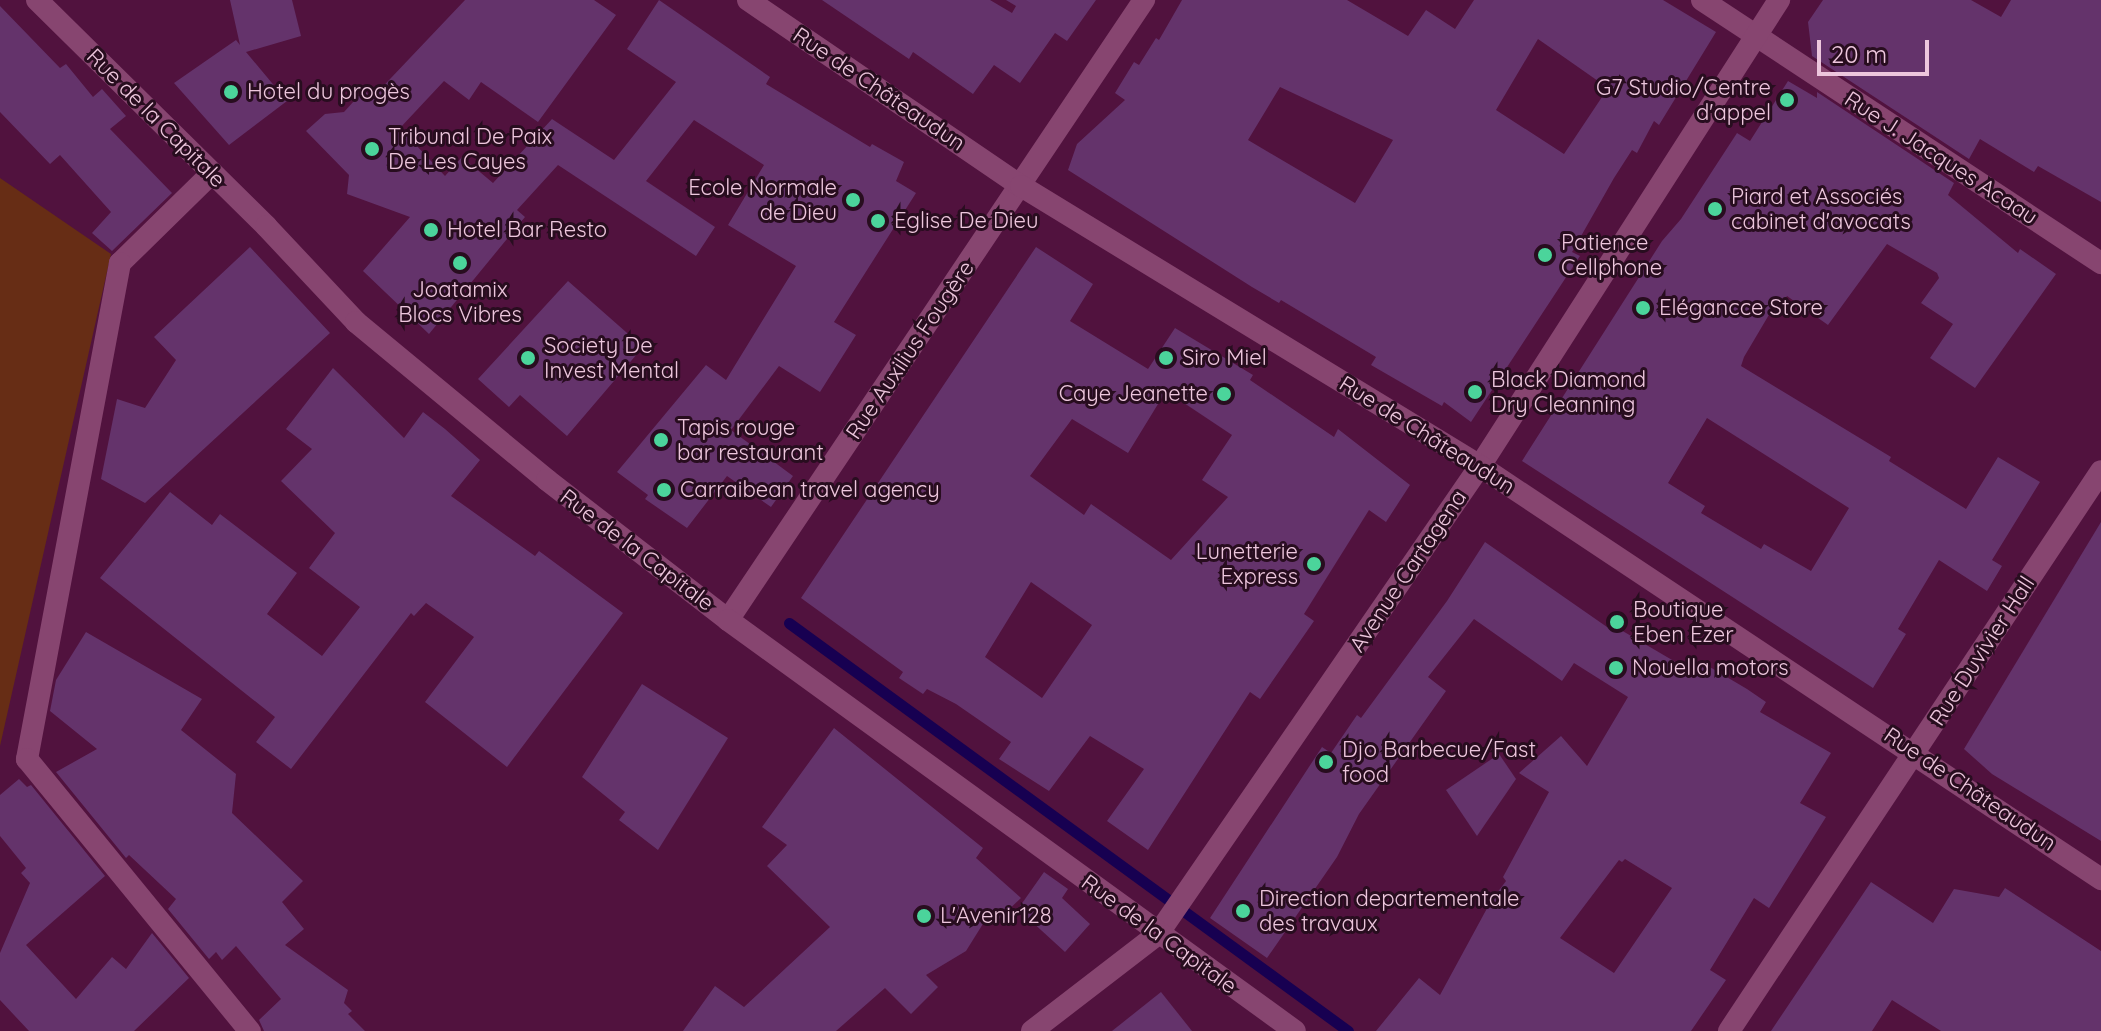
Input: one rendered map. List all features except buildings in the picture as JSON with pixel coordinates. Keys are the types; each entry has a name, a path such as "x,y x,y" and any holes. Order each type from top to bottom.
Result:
{"street":[{"name":"Rue de la Capitale","path":"37,0 212,173 356,322 547,480 728,620 1295,1031"},
{"name":"Rue de Châteaudun","path":"748,0 1021,186 1480,466 1915,752 2101,879"},
{"name":"Rue Auxilius Fougère","path":"728,620 1144,0"},
{"name":"Rue J. Jacques Acaau","path":"1702,0 2101,263"},
{"name":"Avenue Cartagena","path":"1032,1031 1158,934 1480,466 1779,0"},
{"path":"212,173 120,263 27,759 250,1031"},
{"name":"Rue Duvivier Hall","path":"1729,1031 2101,471"}],"shaded area":[{"path":"0,178 111,254 0,746"}],"waterway":[{"path":"789,623 1348,1031"}],"place":[{"name":"Hotel du progès","path":"231,92"},
{"name":"G7 Studio/Centre d'appel","path":"1787,100"},
{"name":"Tribunal De Paix De Les Cayes","path":"372,149"},
{"name":"Ecole Normale de Dieu","path":"853,200"},
{"name":"Piard et Associés cabinet d'avocats","path":"1715,209"},
{"name":"Eglise De Dieu","path":"878,221"},
{"name":"Hotel Bar Resto","path":"431,230"},
{"name":"Patience Cellphone","path":"1545,255"},
{"name":"Joatamix Blocs Vibres","path":"460,263"},
{"name":"Elégancce Store","path":"1643,308"},
{"name":"Society De Invest Mental","path":"528,358"},
{"name":"Siro Miel","path":"1166,358"},
{"name":"Black Diamond Dry Cleanning","path":"1475,392"},
{"name":"Caye Jeanette","path":"1224,394"},
{"name":"Tapis rouge bar restaurant","path":"661,440"},
{"name":"Carraibean travel agency","path":"664,490"},
{"name":"Lunetterie Express","path":"1314,564"},
{"name":"Boutique Eben Ezer","path":"1617,622"},
{"name":"Nouella motors","path":"1616,668"},
{"name":"Djo Barbecue/Fast food","path":"1326,762"},
{"name":"Direction departementale des travaux","path":"1243,911"},
{"name":"L'Avenir128","path":"924,916"}]}
